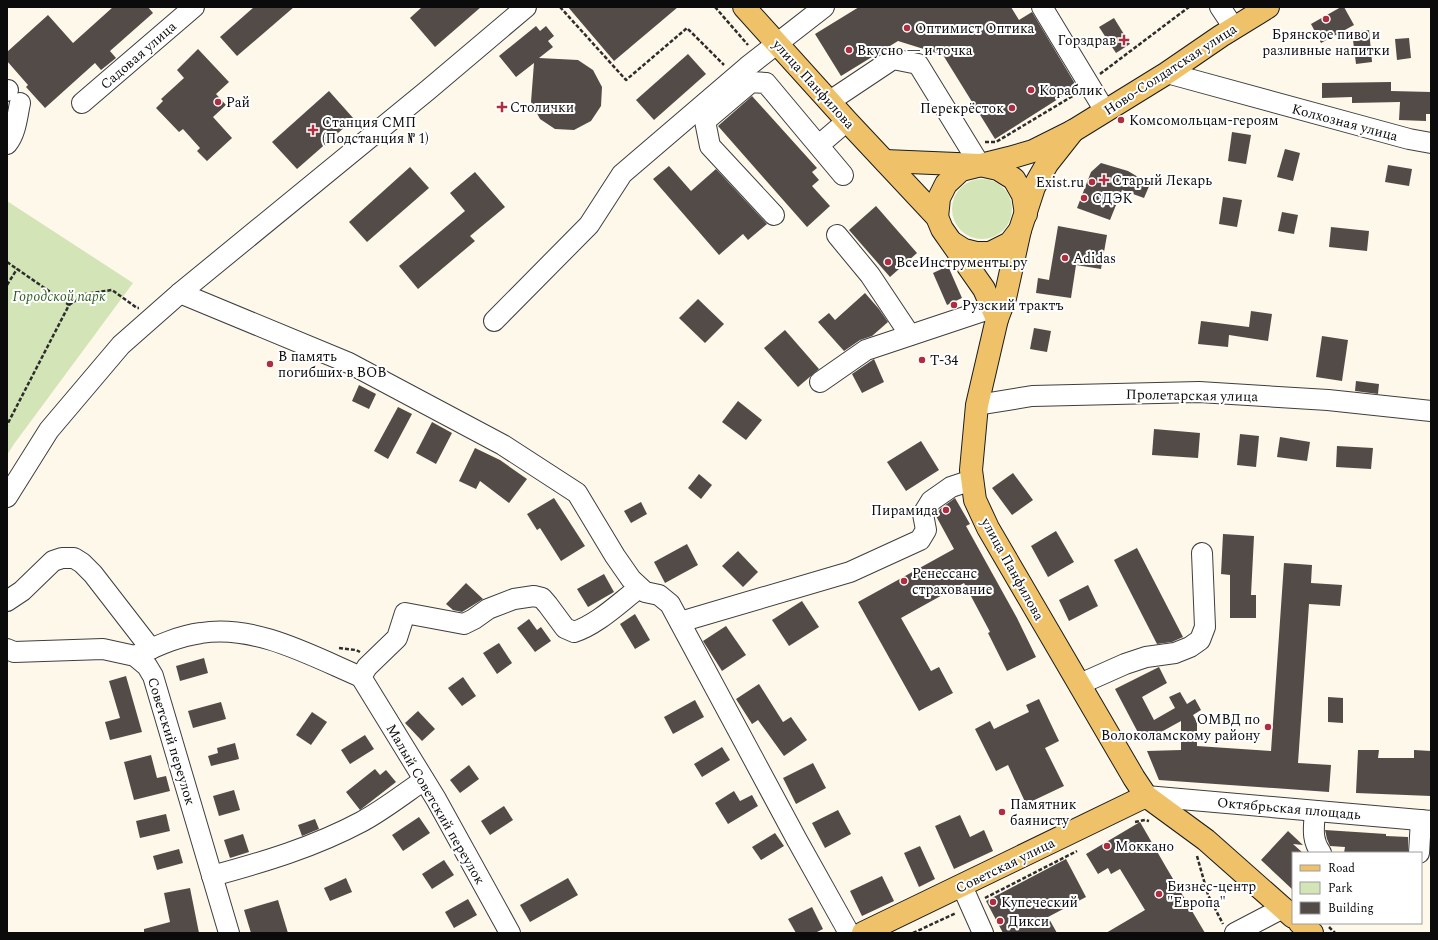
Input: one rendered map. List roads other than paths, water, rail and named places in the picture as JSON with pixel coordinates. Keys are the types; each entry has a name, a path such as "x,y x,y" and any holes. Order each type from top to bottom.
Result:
{"main road":[{"name":"улица Панфилова","path":"744,7 773,47 830,101 937,217 942,229 984,289 995,313"},
{"name":"Ново-Солдатская улица","path":"980,165 1033,150 1073,130 1268,7"},
{"name":"Ново-Солдатская улица","path":"1023,222 1034,187 1046,164 1073,130"},
{"name":"улица Панфилова","path":"885,161 980,165 998,169 1014,179 1023,195 1023,222 1005,298 995,313 977,405 971,470 975,500 988,528 1146,796"},
{"name":"улица Панфилова","path":"937,217 939,198 946,184 961,170 980,165"},
{"name":"улица Панфилова","path":"953,243 964,250 976,253 990,252 1010,243 1023,222"},
{"name":"Советская улица","path":"863,933 1146,796"},
{"path":"1146,796 1206,840 1288,912"},
{"path":"1301,924 1312,933"}],"street":[{"name":"Садовая улица","path":"82,103 172,14 194,7"},
{"path":"7,497 49,430 121,345 180,293 428,90 526,7"},
{"path":"494,321 589,225 622,174 747,67 824,7"},
{"path":"1042,7 1105,111"},
{"path":"1220,7 1234,28"},
{"path":"830,101 893,59 918,64 980,165"},
{"name":"Колхозная улица","path":"1167,72 1409,139 1431,142"},
{"path":"774,215 710,146 705,122 751,82 766,83 843,174"},
{"path":"7,144 11,139 15,127 12,95"},
{"path":"818,145 847,121"},
{"path":"837,235 870,275 910,335"},
{"path":"180,293 349,363 503,445 577,493 614,556 631,579 645,592 659,595 670,604 797,840 849,933"},
{"path":"820,382 866,350 910,335 995,313"},
{"name":"Пролетарская улица","path":"977,405 1032,396 1200,392 1328,400 1431,411"},
{"path":"680,622 850,572 920,540 926,530 923,514 931,501 951,487 972,480"},
{"path":"1080,684 1125,664 1146,657 1175,653 1190,647 1200,640 1205,627 1202,552"},
{"name":"Советский переулок","path":"7,601 22,591 53,561 62,558 74,558 82,563 93,574 143,653 147,666 153,676 229,933"},
{"path":"7,649 14,652 104,649 143,653 169,641 202,633 238,632 280,642 361,676 367,667 397,638 405,613 464,624 488,609 514,599 534,596 542,598 565,628 574,632 582,630 596,621 639,588"},
{"name":"Малый Советский переулок","path":"361,676 424,780 510,933"},
{"path":"212,876 306,848 362,822 424,780"},
{"name":"Октябрьская площадь","path":"1146,796 1426,821"},
{"path":"1315,811 1313,837 1320,852"},
{"path":"1419,852 1426,821"},
{"path":"962,886 983,933"},
{"path":"1230,930 1288,912"}],"place":[{"name":"Брянское пиво и разливные напитки","path":"1326,19"},
{"name":"Оптимист Оптика","path":"907,28"},
{"name":"Горздрав","path":"1124,40"},
{"name":"Вкусно — и точка","path":"849,50"},
{"name":"Кораблик","path":"1031,90"},
{"name":"Рай","path":"218,102"},
{"name":"Столички","path":"502,107"},
{"name":"Перекрёсток","path":"1012,108"},
{"name":"Комсомольцам-героям","path":"1121,120"},
{"name":"Станция СМП (Подстанция № 1)","path":"313,130"},
{"name":"Старый Лекарь","path":"1104,180"},
{"name":"Exist.ru","path":"1092,182"},
{"name":"СДЭК","path":"1084,198"},
{"name":"Adidas","path":"1065,258"},
{"name":"ВсеИнструменты.ру","path":"888,262"},
{"name":"Рузский трактъ","path":"954,305"},
{"name":"Т-34","path":"922,360"},
{"name":"В память погибших в ВОВ","path":"270,364"},
{"name":"Пирамида","path":"946,510"},
{"name":"Ренессанс страхование","path":"904,581"},
{"name":"ОМВД по Волоколамскому району","path":"1268,727"},
{"name":"Памятник баянисту","path":"1002,812"},
{"name":"Моккано","path":"1107,846"},
{"name":"Бизнес-центр \"Европа\"","path":"1159,894"},
{"name":"Купеческий","path":"993,902"},
{"name":"Дикси","path":"1000,921"}],"park label":[{"name":"Городской парк","path":"59,296"}]}
